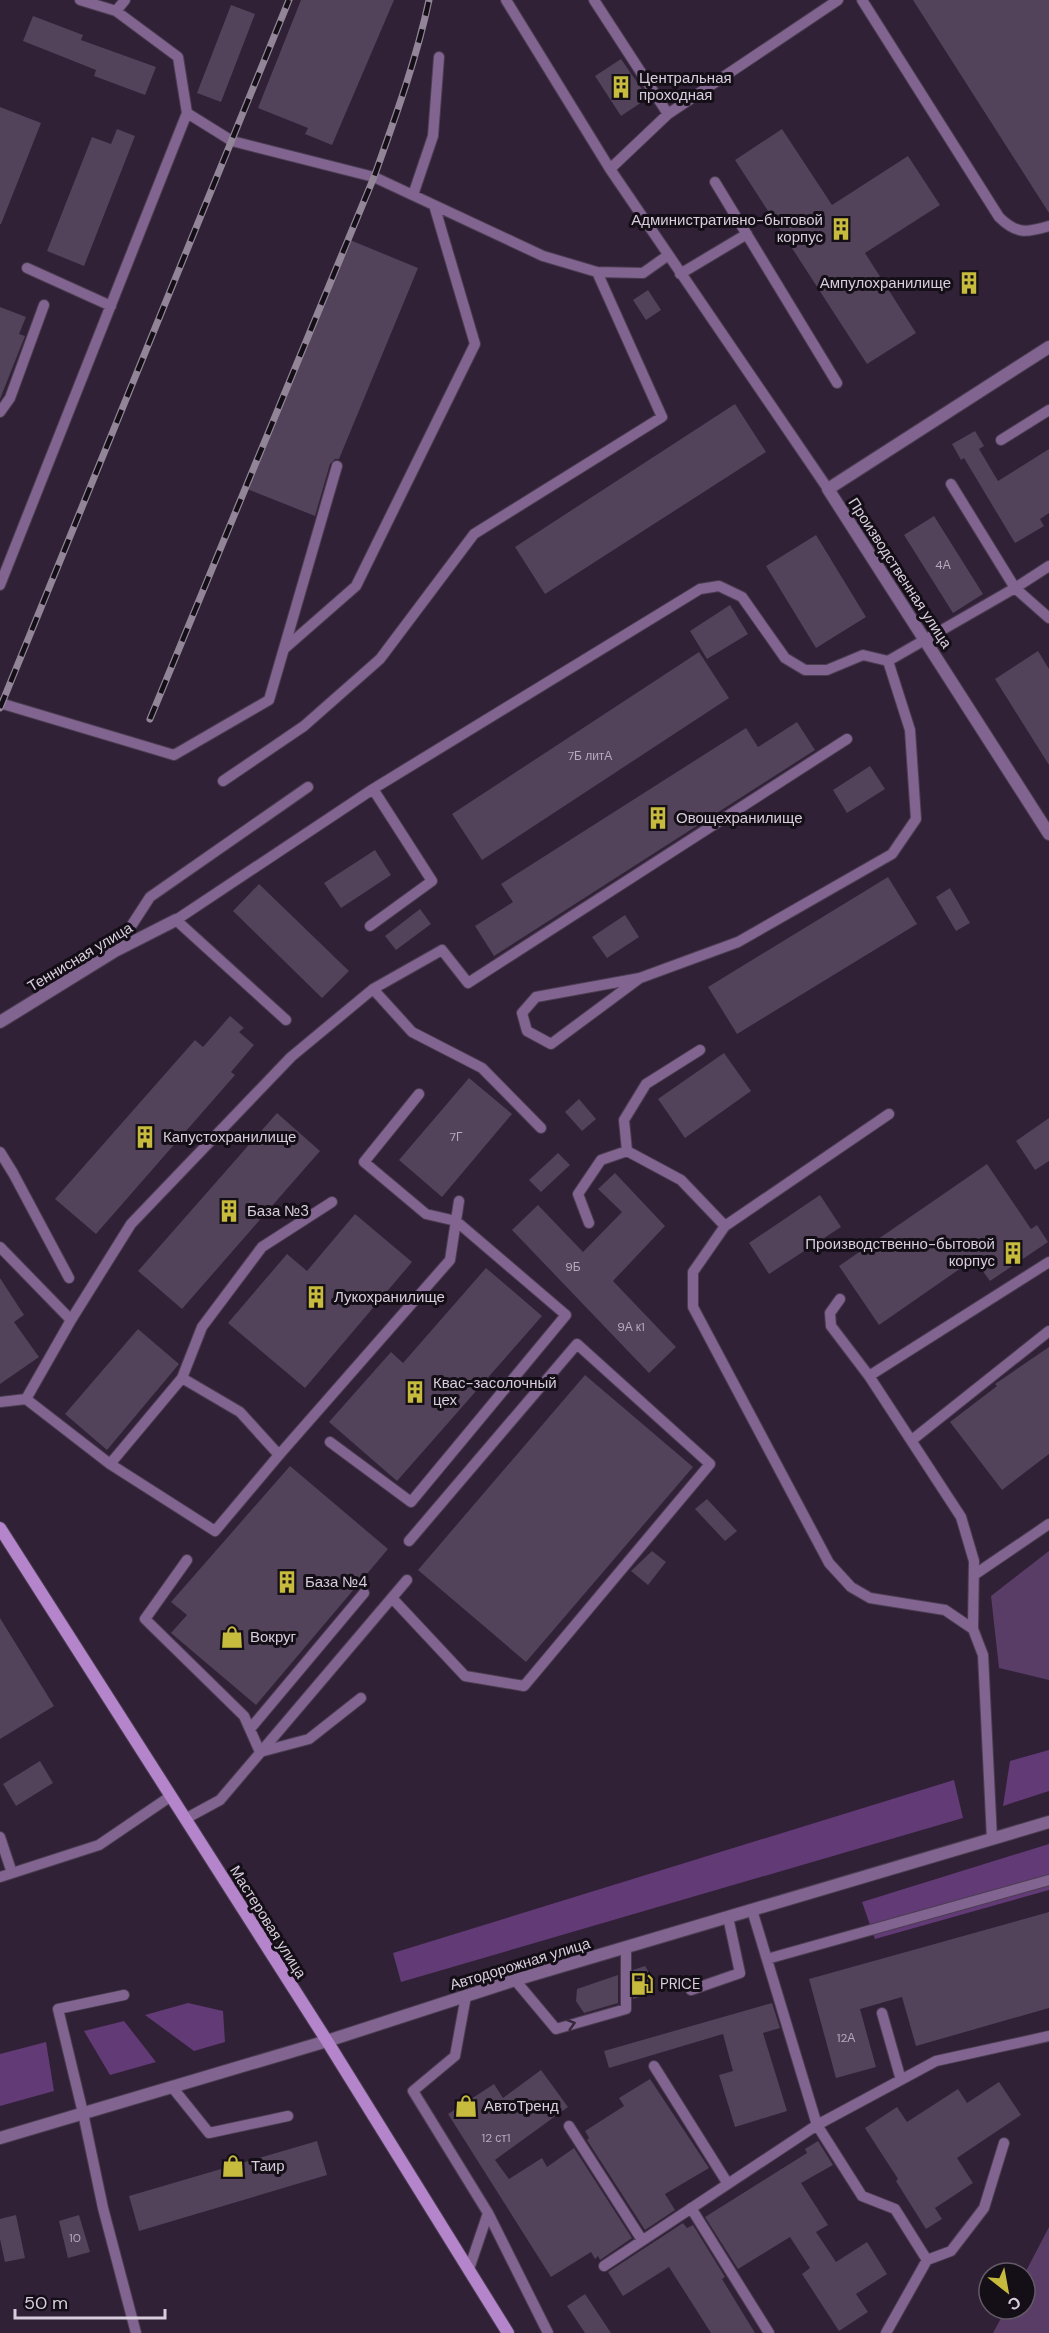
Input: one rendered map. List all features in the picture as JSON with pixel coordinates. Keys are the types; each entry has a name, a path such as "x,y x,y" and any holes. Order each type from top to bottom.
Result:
{"main road":[{"name":"Мастеровая улица","path":"0,1528 327,2041 508,2333"}],"street":[{"name":"Производственная улица","path":"1049,347 828,489 1049,834"},
{"name":"Теннисная улица","path":"0,1022 115,951 176,920"},
{"name":"Автодорожная улица","path":"0,2138 327,2041 515,1980 1049,1822"}],"lane":[{"path":"0,585 187,113 178,57 116,11 80,0"},
{"path":"116,11 124,0"},
{"path":"506,0 610,169 667,256 828,489"},
{"path":"594,0 668,114"},
{"path":"610,169 668,114 838,0"},
{"path":"862,0 999,217 1010,228 1029,231 1049,226"},
{"path":"413,195 434,136 438,57"},
{"path":"187,113 231,141 374,177 543,256 597,272 643,273 667,256"},
{"path":"715,182 837,383"},
{"path":"284,649 356,586 476,344 434,205"},
{"path":"680,274 747,234"},
{"path":"27,268 111,306"},
{"path":"223,781 304,726 380,659 474,534 662,417 597,272"},
{"path":"0,412 10,398 44,305"},
{"path":"1001,440 1049,410"},
{"path":"0,703 174,755 269,700 337,466"},
{"path":"951,484 1015,588 1049,618"},
{"path":"286,1020 176,920 373,789 700,589 719,586 742,597 785,658 806,670 827,670 863,655 888,661 1049,566"},
{"path":"640,978 551,1044 527,1031 522,1013 536,997 640,978 738,942 892,854 916,819 910,730 888,661"},
{"path":"26,1399 71,1320 131,1224 291,1058 373,989 442,950 468,983 847,739"},
{"path":"115,951 150,897 308,787"},
{"path":"370,926 432,881 373,789"},
{"path":"373,989 412,1032 482,1068 541,1128"},
{"path":"627,1151 624,1120 646,1084 700,1050"},
{"path":"330,1442 411,1502 567,1316 456,1221 426,1214 364,1162 419,1095"},
{"path":"889,1114 725,1226 693,1272 693,1307 829,1563 851,1587 870,1598 945,1610 973,1629"},
{"path":"589,1223 578,1194 601,1160 627,1151 681,1180 725,1226"},
{"path":"0,1152 69,1278"},
{"path":"0,1402 26,1399 110,1464 215,1532 279,1455 450,1260 459,1201"},
{"path":"110,1464 182,1378 202,1327 262,1247 332,1202"},
{"path":"0,1247 71,1320"},
{"path":"869,1376 1049,1262"},
{"path":"840,1299 830,1313 831,1326 869,1376 961,1517 975,1561 973,1629 983,1655 992,1839"},
{"path":"912,1440 1049,1331"},
{"path":"392,1598 465,1676 524,1686 710,1464 577,1344 409,1541"},
{"path":"182,1378 240,1412 279,1455"},
{"path":"974,1575 1049,1524"},
{"path":"187,1560 145,1619 243,1716 260,1752"},
{"path":"185,1819 220,1800 407,1580"},
{"path":"250,1729 364,1593"},
{"path":"260,1752 309,1739 361,1698"},
{"path":"0,1877 99,1845 171,1796"},
{"path":"0,1837 12,1873"},
{"path":"767,1959 1049,1880"},
{"path":"752,1910 817,2125 862,2196 895,2209 927,2260"},
{"path":"691,1990 740,1973 728,1917"},
{"path":"515,1980 556,2029 626,2009 626,1947"},
{"path":"124,1995 58,2009 103,2208 136,2333"},
{"path":"466,1996 455,2056 413,2091 488,2213 548,2333"},
{"path":"882,2013 901,2080"},
{"path":"604,2266 817,2125 936,2061 1049,2036"},
{"path":"654,2066 728,2184"},
{"path":"172,2087 209,2133 288,2116"},
{"path":"569,2126 642,2240"},
{"path":"886,2333 927,2260 951,2251 984,2208 1004,2143"},
{"path":"691,2208 769,2333"},
{"path":"469,2269 488,2213"}],"shaded area":[{"path":"1049,1551 1049,1680 999,1668 991,1596"},
{"path":"1049,1750 1049,1791 1003,1806 1010,1761"},
{"path":"954,1780 963,1818 401,1982 393,1953"},
{"path":"1049,1844 1049,1890 875,1939 862,1902"},
{"path":"188,2003 223,2011 225,2042 194,2051 145,2015"},
{"path":"124,2021 156,2062 110,2075 84,2031"},
{"path":"46,2042 54,2091 0,2106 0,2054"},
{"path":"1049,2227 1049,2333 993,2333 1000,2321 1037,2321 1037,2261 1031,2261"}],"building":[{"path":"301,0 394,0 332,145 305,134 308,128 258,108"},
{"path":"913,0 1049,0 1049,213"},
{"path":"231,5 255,14 221,102 197,93"},
{"path":"33,16 83,35 81,40 156,67 145,95 94,76 96,70 23,41"},
{"name":"Центральная проходная","path":"621,59 648,98 621,116 595,76"},
{"path":"0,107 41,123 1,224 0,224"},
{"path":"117,129 135,136 84,266 47,251 92,137 111,144"},
{"name":"Административно-бытовой корпус","path":"782,129 832,205 908,156 940,205 865,253 916,333 867,364 735,160"},
{"path":"350,240 418,268 339,459 335,459 330,464 315,516 247,489"},
{"path":"648,290 661,310 646,320 633,300"},
{"path":"0,307 26,317 19,334 25,336 0,399"},
{"path":"735,404 766,452 545,594 515,547"},
{"path":"975,431 984,446 979,449 998,481 1049,449 1049,513 1040,519 1044,526 1015,543 964,458 961,460 952,444"},
{"path":"934,516 983,594 953,613 904,535"},
{"path":"816,535 866,617 816,648 766,566"},
{"path":"730,605 748,634 707,659 690,631"},
{"path":"1038,651 1049,669 1049,765 995,679"},
{"path":"699,652 729,698 482,860 452,814"},
{"name":"Овощехранилище","path":"797,722 815,750 494,956 475,926 513,902 501,884 746,728 758,747"},
{"path":"870,766 885,789 847,813 833,790"},
{"path":"375,850 391,875 341,908 324,883"},
{"path":"888,877 917,924 737,1034 708,987"},
{"path":"259,884 349,971 322,998 233,911"},
{"path":"950,888 970,923 956,931 936,897"},
{"path":"420,909 431,924 396,950 385,936"},
{"path":"625,915 639,937 607,958 592,937"},
{"name":"Капустохранилище","path":"230,1016 244,1028 239,1032 254,1045 231,1072 235,1075 96,1234 55,1199 195,1040 203,1047"},
{"path":"724,1053 751,1091 685,1138 658,1099"},
{"path":"469,1078 512,1114 442,1197 399,1160"},
{"path":"579,1099 596,1119 582,1131 565,1112"},
{"name":"База №3","path":"277,1113 320,1151 182,1309 138,1271"},
{"path":"1049,1118 1049,1161 1035,1170 1016,1141"},
{"path":"558,1153 570,1165 541,1192 529,1180"},
{"path":"987,1164 1031,1229 1037,1225 1048,1242 990,1281 974,1259 879,1325 839,1266"},
{"path":"615,1173 665,1226 613,1281 676,1347 649,1373 512,1230 538,1205 583,1252 622,1212 598,1189"},
{"path":"820,1195 841,1227 769,1274 749,1243"},
{"name":"Лукохранилище","path":"355,1214 412,1262 305,1388 228,1323 287,1254 307,1271"},
{"name":"Квас-засолочный цех","path":"486,1268 542,1316 397,1481 329,1422 391,1352 403,1363"},
{"path":"0,1278 24,1315 14,1322 39,1357 0,1384"},
{"path":"138,1329 179,1364 107,1450 65,1414"},
{"path":"1049,1347 1049,1454 1002,1490 950,1422 997,1386 995,1384"},
{"path":"585,1375 693,1467 526,1662 418,1570"},
{"name":"База №4","path":"290,1466 388,1549 256,1705 171,1633 187,1615 171,1602"},
{"path":"707,1499 737,1531 725,1541 695,1509"},
{"path":"652,1551 666,1562 648,1585 631,1571"},
{"path":"0,1618 54,1706 0,1739"},
{"path":"40,1761 53,1783 16,1806 3,1784"},
{"path":"1049,1912 1049,2008 916,2046 902,1997 860,2009 876,2067 836,2078 809,1979"},
{"path":"645,1966 654,1981 652,1993 633,1999 633,1970"},
{"path":"618,1975 618,2003 584,2013 576,2001 577,1989"},
{"path":"772,2003 780,2028 763,2033 787,2111 735,2127 719,2075 733,2071 723,2034 609,2068 604,2051"},
{"path":"541,2070 568,2107 495,2160 509,2179 542,2158 547,2167 574,2148 632,2238 600,2260 598,2256 595,2259 591,2252 551,2277 448,2114 494,2084 503,2098"},
{"path":"650,2079 709,2168 665,2194 675,2210 645,2230 587,2140 589,2138 585,2131 624,2106 619,2098"},
{"path":"999,2082 1021,2115 957,2158 973,2183 935,2208 942,2219 926,2229 896,2181 898,2179 865,2128 897,2107 907,2122 958,2089 967,2103"},
{"path":"317,2141 327,2175 139,2231 129,2196"},
{"path":"818,2141 833,2165 801,2183 828,2225 816,2232 836,2262 867,2242 887,2274 856,2294 868,2312 839,2331 802,2274 810,2268 790,2237 738,2269 705,2217 807,2153 805,2149"},
{"path":"16,2215 25,2258 5,2262 0,2239 0,2219"},
{"path":"79,2215 90,2252 68,2258 59,2221"},
{"path":"683,2223 687,2228 693,2225 725,2277 722,2279 755,2333 711,2333 669,2267 623,2296 608,2272"},
{"path":"585,2294 611,2333 585,2333 567,2306"}],"railway":[{"path":"0,708 289,0"},
{"path":"150,719 374,177 411,67 429,0"}],"place":[{"name":"Центральная проходная","path":"621,87"},
{"name":"Административно-бытовой корпус","path":"841,229"},
{"name":"Ампулохранилище","path":"969,283"},
{"name":"Овощехранилище","path":"658,818"},
{"name":"Капустохранилище","path":"145,1137"},
{"name":"База №3","path":"229,1211"},
{"name":"Производственно-бытовой корпус","path":"1013,1253"},
{"name":"Лукохранилище","path":"316,1297"},
{"name":"Квас-засолочный цех","path":"415,1392"},
{"name":"База №4","path":"287,1582"},
{"name":"Вокруг","path":"232,1637"},
{"name":"PRICE","path":"642,1984"},
{"name":"АвтоТренд","path":"466,2106"},
{"name":"Таир","path":"233,2166"}]}
